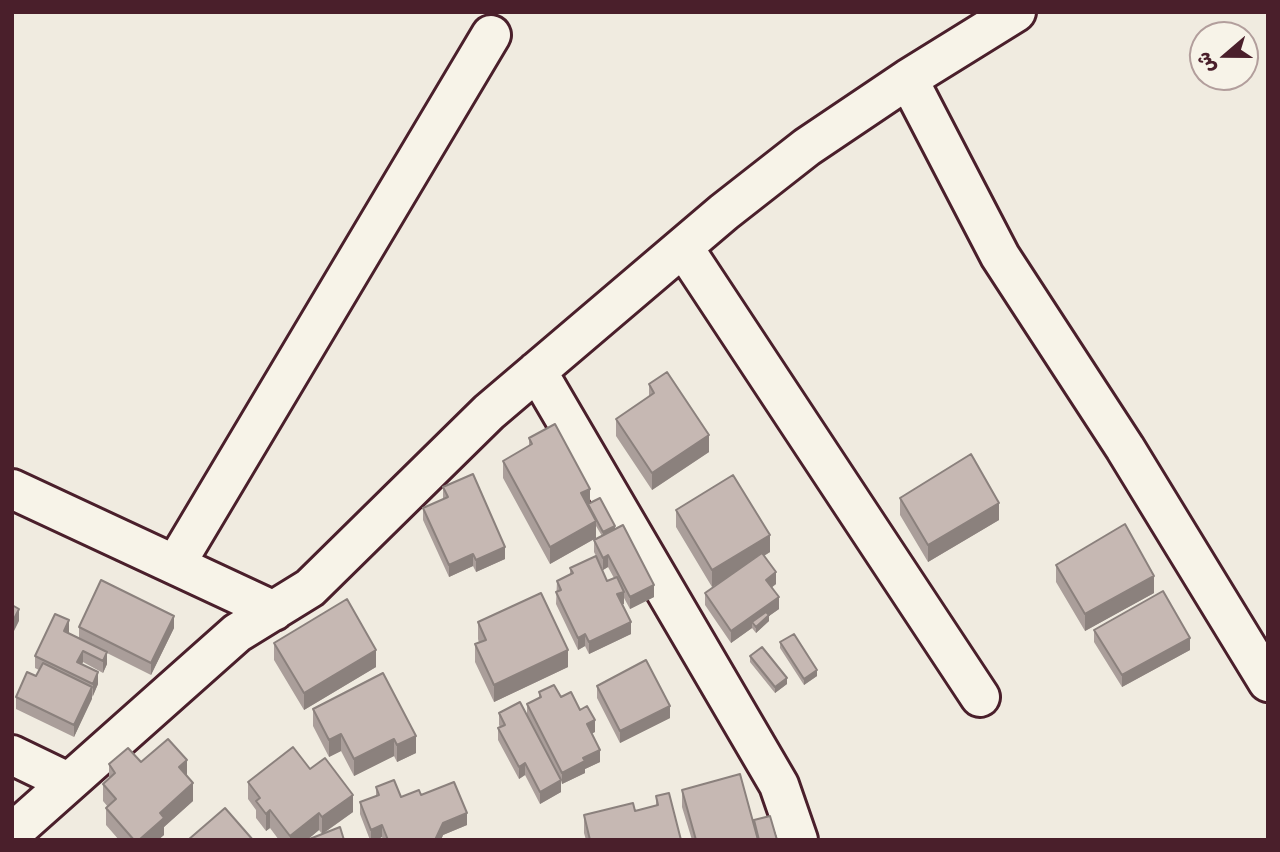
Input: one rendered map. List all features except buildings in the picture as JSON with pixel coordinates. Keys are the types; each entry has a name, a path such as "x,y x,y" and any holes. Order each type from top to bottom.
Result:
{"street":[{"path":"12,833 237,633 310,588 489,412 683,247 807,147 908,79 1016,12"},
{"path":"175,565 491,35"},
{"path":"908,79 1000,257 1125,448 1268,682"},
{"path":"683,247 980,697"},
{"path":"537,371 779,785 798,840"},
{"path":"12,489 274,611"},
{"path":"12,755 68,782"}]}
